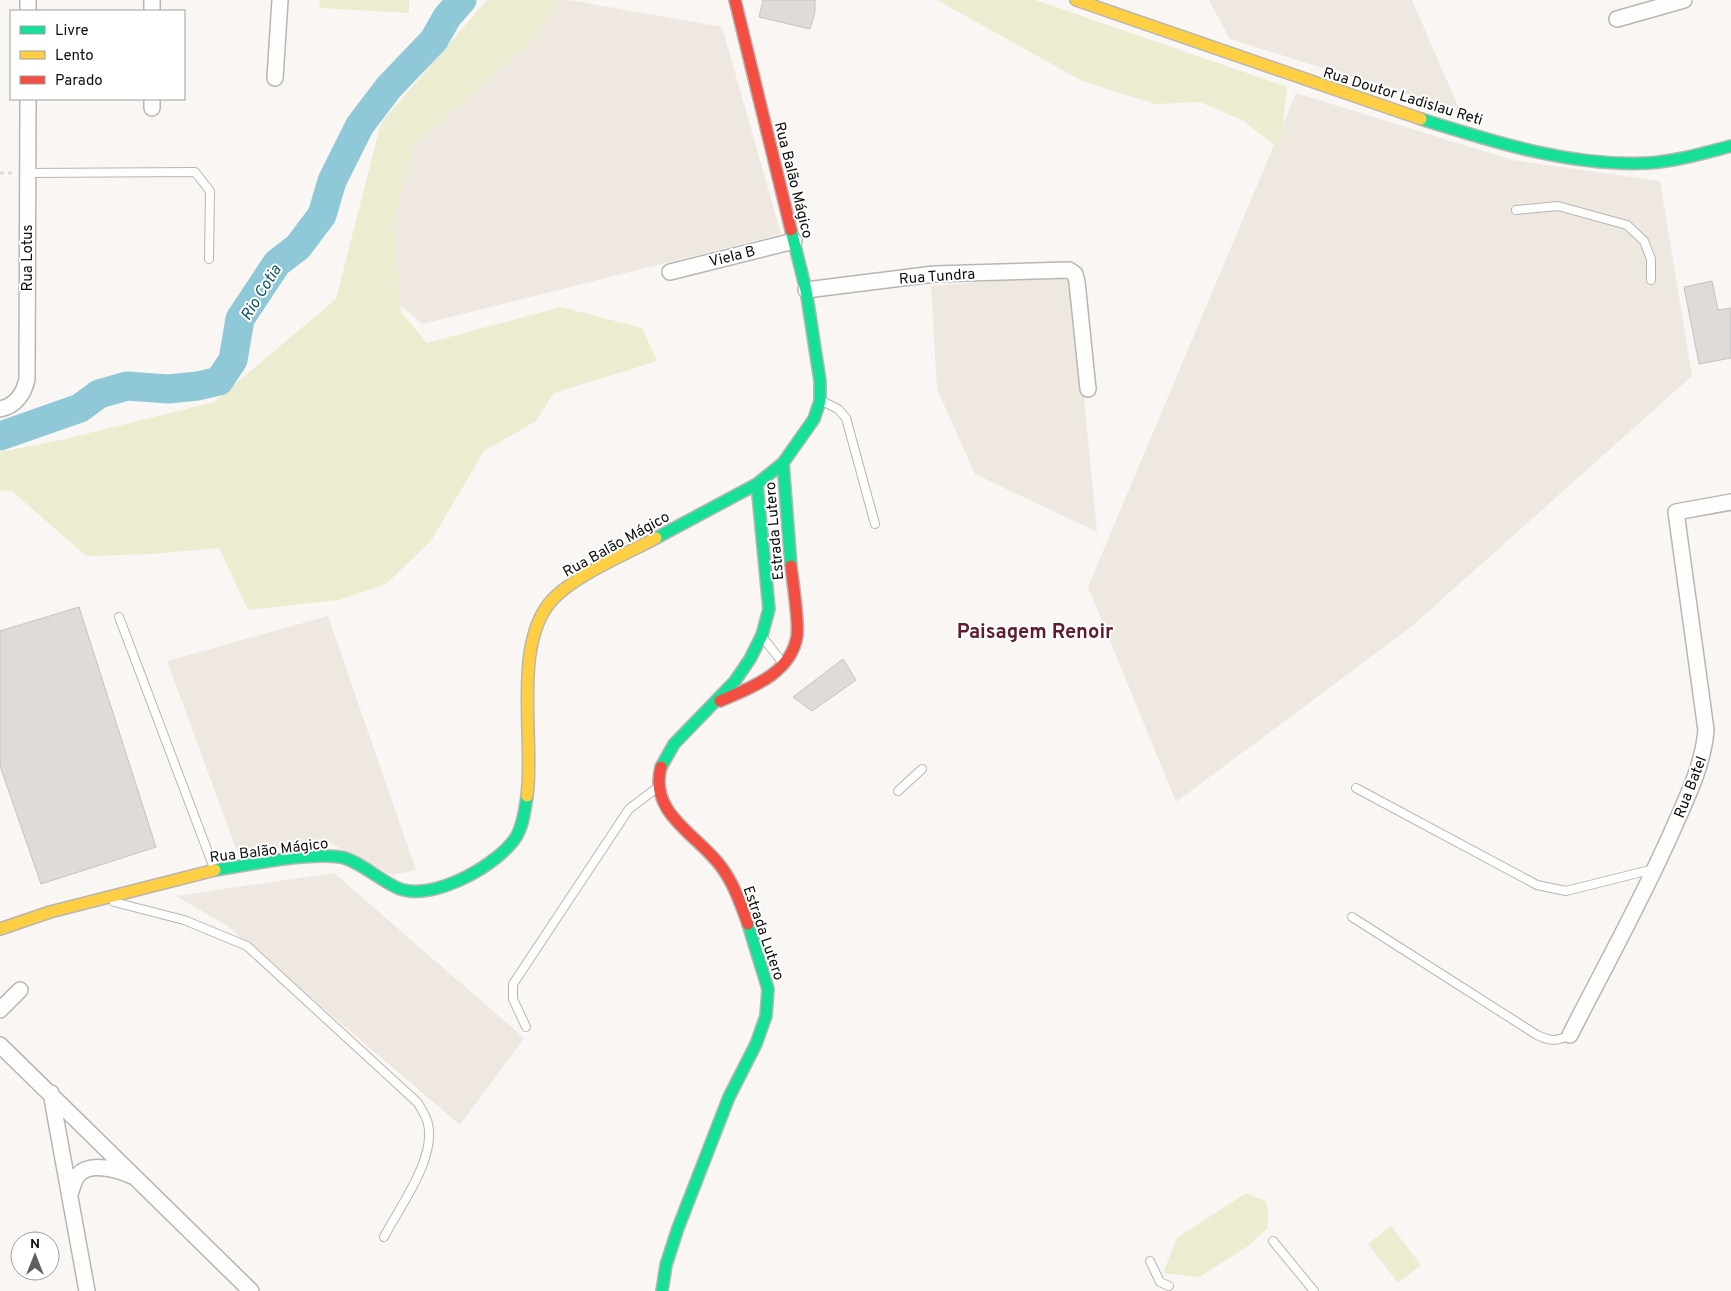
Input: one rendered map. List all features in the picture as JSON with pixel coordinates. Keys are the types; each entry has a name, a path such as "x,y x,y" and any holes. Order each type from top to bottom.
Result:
{"street":[{"path":"275,78 280,0"},
{"name":"Rua Balão Mágico","path":"0,929 50,912 214,870 320,856 342,857 400,889 417,893 437,890 476,870 502,853 517,836 524,814 528,786 528,672 534,634 542,613 555,597 587,575 757,484 783,463 814,418 820,401 820,381 806,290 735,0"},
{"name":"Rua Doutor Ladislau Reti","path":"1076,0 1295,78 1434,123 1543,152 1598,161 1638,163 1665,162 1731,146"},
{"path":"1617,20 1684,0"},
{"name":"Rua Lotus","path":"2,409 18,400 24,390 27,379 28,100"},
{"name":"Viela B","path":"670,272 794,241"},
{"name":"Rua Tundra","path":"806,290 934,274 1069,270 1075,274 1077,282 1088,389"},
{"name":"Estrada Lutero","path":"717,702 770,677 784,665 795,644 798,621 783,463"},
{"name":"Estrada Lutero","path":"662,1291 668,1254 730,1097 765,1021 768,989 730,882 721,866 670,816 663,802 659,772 664,758 717,702 753,656 763,637 770,609 757,484"},
{"name":"Rua Batel","path":"1570,1035 1656,868 1698,772 1704,752 1706,730 1676,512 1731,502"},
{"path":"0,1010 20,990"},
{"path":"0,1045 251,1291"},
{"path":"51,1093 87,1291"},
{"path":"70,1194 78,1175 91,1168 119,1170 137,1178"}],"lane":[{"path":"28,173 195,172 210,191 209,259"},
{"path":"1516,210 1558,206 1627,225 1644,242 1651,259 1651,280"},
{"path":"820,401 838,409 846,418 875,524"},
{"path":"119,617 214,870"},
{"path":"763,637 784,665"},
{"path":"898,791 922,769"},
{"path":"526,1027 513,999 513,984 629,810 660,786"},
{"path":"1356,788 1537,885 1566,891 1656,868"},
{"path":"102,899 184,920 248,946 418,1103 428,1122 430,1142 424,1163 384,1237"},
{"path":"1352,917 1537,1035 1549,1040 1558,1041 1570,1035"},
{"path":"1274,1240 1314,1291"},
{"path":"1150,1261 1160,1282 1169,1286"}],"shaded area":[{"path":"519,0 569,0 722,27 781,234 422,324 376,283 397,147"},
{"path":"1209,0 1412,0 1460,111 1230,39"},
{"path":"1296,93 1512,160 1660,181 1692,376 1412,626 1176,802 1088,587"},
{"path":"1056,276 1073,283 1097,532 975,474 937,389 931,286"},
{"path":"328,616 416,870 392,875 326,841 238,854 167,661"},
{"path":"334,873 524,1038 460,1125 226,925 176,896"}],"green space":[{"path":"320,0 409,0 409,13 319,8"},
{"path":"487,0 557,0 533,40 413,146 393,224 401,312 427,343 561,307 642,328 657,361 554,393 536,421 484,451 431,541 386,584 338,600 248,610 219,548 152,554 86,556 12,491 0,490 0,452 57,441 214,402 336,299 381,123"},
{"path":"937,0 1035,0 1287,87 1280,150 1244,121 1200,102 1155,104 1082,81"},
{"path":"1246,1193 1265,1201 1268,1210 1268,1228 1248,1246 1199,1277 1163,1273 1177,1238"},
{"path":"1391,1226 1421,1265 1398,1283 1368,1244"}],"building":[{"path":"763,0 815,0 815,12 810,29 759,17"},
{"path":"1712,281 1718,310 1731,308 1731,358 1699,364 1684,287"},
{"path":"79,607 156,847 41,884 0,766 0,631"},
{"path":"843,659 856,680 812,711 793,697"}],"waterway":[{"name":"Rio Cotia","path":"0,436 80,408 99,394 127,386 168,389 198,386 219,381 233,360 240,319 277,263 298,247 322,215 332,181 360,125 389,87 434,40 447,17 462,0"}],"traffic: fast":[{"path":"1421,119 1533,151 1591,161 1620,163 1659,162 1731,146"},
{"path":"656,538 757,484 783,463 814,419 820,401 820,381 806,290 791,230"},
{"path":"783,463 791,566"},
{"path":"661,767 674,744 735,681 750,659 762,635 769,609 757,484"},
{"path":"215,870 312,856 340,857 362,866 400,889 414,891 430,890 464,878 495,859 507,848 516,837 520,828 527,796"},
{"path":"662,1291 666,1265 678,1228 729,1097 756,1044 766,1016 768,989 748,924"}],"traffic: slow":[{"path":"1076,0 1421,119"},
{"path":"527,796 529,773 527,692 529,665 533,639 541,617 554,598 564,589 603,565 656,538"},
{"path":"0,929 50,912 215,870"}],"traffic: jam":[{"path":"735,0 791,230"},
{"path":"720,701 768,678 787,660 793,649 797,636 797,621 791,566"},
{"path":"661,767 659,784 662,798 669,811 678,823 713,856 722,868 734,888 748,924"}],"district":[{"name":"Paisagem Renoir","path":"1035,631"}]}
